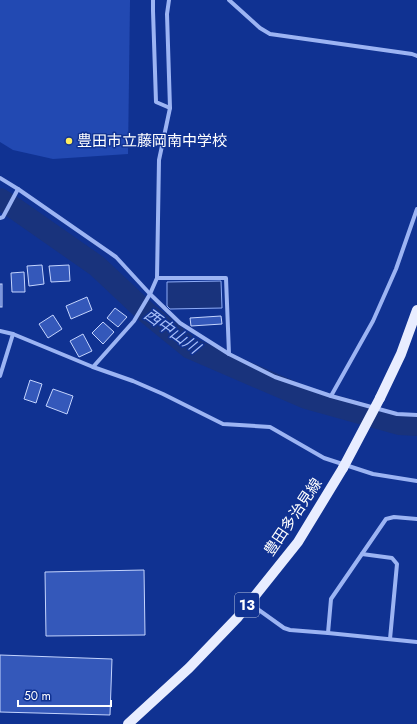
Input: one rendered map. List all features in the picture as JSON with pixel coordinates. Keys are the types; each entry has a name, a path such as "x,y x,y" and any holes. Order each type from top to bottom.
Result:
{"main road":[{"name":"豊田多治見線","path":"128,724 189,668 238,617 298,542 343,468 380,398 401,354 417,310"}],"street":[{"path":"153,0 156,102 170,108"},
{"path":"93,367 134,321 150,294 157,278 159,160 170,108 167,14 169,0"},
{"path":"229,0 260,28 270,34 412,54 417,56"},
{"path":"0,178 116,257 150,294 180,323 229,354 275,377 331,396 397,414 417,415"},
{"path":"0,218 3,217 18,189"},
{"path":"331,396 373,321 396,269 417,209"},
{"path":"157,278 226,278 229,354"},
{"path":"0,331 13,334 93,367 133,381 163,394 223,424 270,427 324,458 373,474 417,481"},
{"path":"0,376 13,334"},
{"path":"328,633 331,599 386,519 394,517 417,519"},
{"path":"362,554 392,558 397,564 390,639"},
{"path":"249,602 284,628 290,630 417,642"}],"shaded area":[{"name":"豊田市立藤岡南中学校","path":"0,0 130,0 128,154 53,159 13,150 0,142"},
{"path":"221,281 222,308 170,309 167,306 167,282"}],"building":[{"path":"42,265 44,284 29,286 27,266"},
{"path":"69,265 70,281 51,282 49,266"},
{"path":"24,272 25,292 12,292 11,273"},
{"path":"0,284 2,284 2,307 0,307"},
{"path":"87,297 92,310 71,319 66,306"},
{"path":"115,308 127,317 118,327 107,318"},
{"path":"53,315 62,329 48,338 39,324"},
{"path":"221,316 222,324 191,326 190,318"},
{"path":"103,322 114,332 103,344 92,333"},
{"path":"83,334 92,351 79,357 70,341"},
{"path":"30,380 42,384 36,403 24,399"},
{"path":"53,389 73,396 67,414 46,406"},
{"path":"144,570 145,635 46,636 45,572"},
{"path":"0,655 112,659 110,715 0,712"}],"waterway":[{"name":"西中山川","path":"0,199 97,266 147,313 190,348 306,398 399,424 417,425"}],"place":[{"name":"豊田市立藤岡南中学校","path":"69,141"}]}
